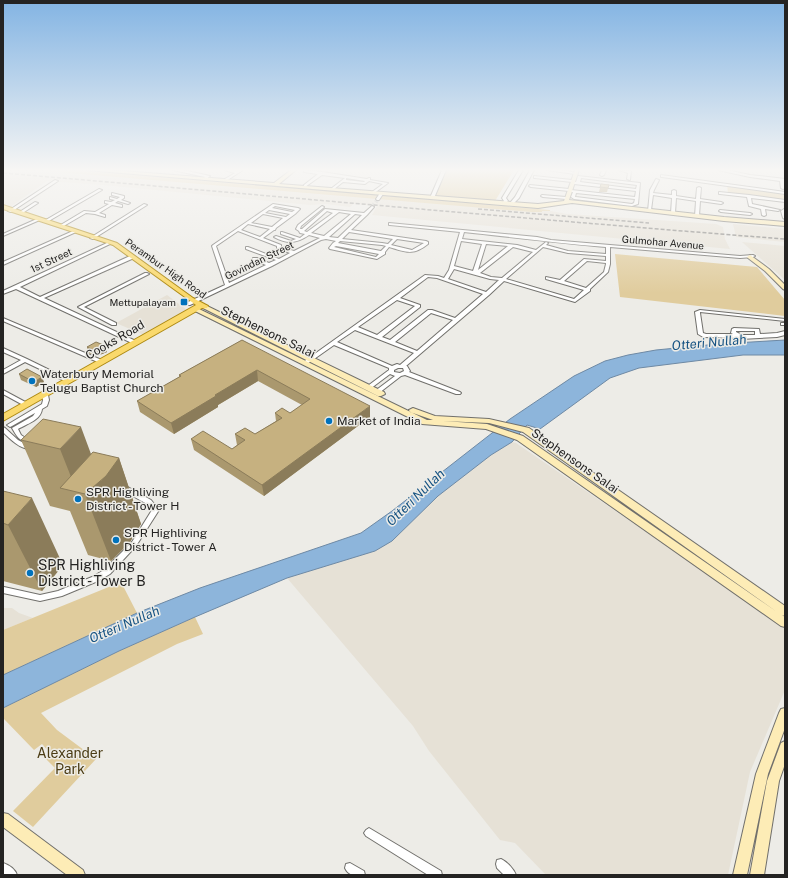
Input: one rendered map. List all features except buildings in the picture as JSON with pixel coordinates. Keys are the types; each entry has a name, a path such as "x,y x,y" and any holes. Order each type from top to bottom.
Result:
{"main road":[{"name":"Perambur High Road","path":"13,211 74,232 115,244 130,258"},
{"name":"Perambur High Road","path":"13,211 62,226 108,244 130,258 196,306"},
{"path":"657,211 785,224"},
{"path":"752,257 785,283"},
{"path":"752,257 785,288"},
{"name":"Cooks Road","path":"3,418 136,343 196,306"},
{"name":"Stephensons Salai","path":"196,306 308,361 425,422 488,424"},
{"name":"Stephensons Salai","path":"308,361 420,413 434,418 488,424 523,434 785,612"},
{"name":"Stephensons Salai","path":"523,434 785,623"},
{"path":"740,875 762,774 785,713"},
{"path":"757,875 773,781 785,747"},
{"path":"3,819 78,875"}],"street":[{"path":"3,235 41,220 59,211"},
{"path":"96,213 100,211"},
{"path":"94,238 137,211"},
{"path":"227,285 214,246 264,211"},
{"path":"262,238 296,211"},
{"path":"320,211 299,226 298,229 308,235 389,246 412,251 426,244 426,242 348,231"},
{"path":"333,211 366,214"},
{"path":"369,211 334,244 331,248 332,249 377,258 396,238"},
{"path":"697,211 697,216"},
{"path":"721,211 750,214"},
{"path":"763,211 764,215"},
{"path":"62,226 85,212 96,213 104,216"},
{"path":"276,237 291,242 299,239 308,235 336,212"},
{"path":"261,213 288,218"},
{"name":"Govindan Street","path":"196,306 227,285 320,239 326,238 354,213"},
{"path":"248,223 274,229"},
{"name":"Gulmohar Avenue","path":"390,224 538,238 551,241 736,257 752,257"},
{"path":"238,230 262,238 280,246 278,247 294,253"},
{"path":"445,280 452,267 462,231"},
{"path":"3,264 74,232"},
{"path":"282,232 299,239"},
{"path":"460,240 511,246 536,251"},
{"path":"402,366 536,251 551,241"},
{"path":"568,242 568,252"},
{"path":"476,274 484,243"},
{"name":"1st Street","path":"3,293 108,244"},
{"path":"334,244 383,253"},
{"path":"476,274 511,246"},
{"path":"543,246 568,252 608,256"},
{"path":"452,267 490,278 503,279 573,301 578,299 606,272 608,262 608,246"},
{"path":"247,248 279,260"},
{"path":"41,298 130,258"},
{"path":"255,259 270,265"},
{"path":"560,282 586,260 608,262"},
{"path":"114,324 80,307 147,271"},
{"path":"308,361 427,276 432,276 487,294"},
{"path":"548,278 588,290"},
{"path":"16,287 136,343"},
{"path":"378,337 418,306 396,298"},
{"path":"391,342 430,311 456,320"},
{"path":"697,312 725,313 784,322 785,332 777,335 758,336 705,336 701,334 697,312"},
{"path":"406,316 418,320"},
{"path":"3,319 102,362"},
{"path":"393,326 406,330"},
{"path":"355,328 417,353"},
{"path":"740,336 734,332 734,329 757,330 758,336"},
{"path":"335,343 391,369 395,374 399,375"},
{"path":"3,350 69,381"},
{"path":"3,372 25,360"},
{"path":"368,388 396,366 402,366 407,369 405,373"},
{"path":"377,392 399,375 405,373 458,393"},
{"path":"3,392 27,405"},
{"path":"10,425 46,404 44,395"},
{"path":"3,429 16,441 36,448 19,436 14,430 17,426 35,417 39,412 39,409"},
{"path":"4,590 40,598 59,594 107,572 134,544 156,510 149,502 119,486"},
{"path":"369,833 437,875"},
{"path":"501,864 511,875"},
{"path":"3,868 12,875"},
{"path":"350,868 360,875"}],"shaded area":[{"path":"374,211 551,211 567,214 716,224 723,227 725,239 730,249 372,215"},
{"path":"733,224 785,229 785,242 736,237"},
{"path":"742,242 785,246 785,280"},
{"path":"167,295 187,310 144,335 116,323"},
{"path":"512,442 516,443 785,627 785,690 750,772 728,875 546,875 515,843 500,840 429,751 413,726 287,578 375,551 438,496 491,455"},
{"path":"3,608 12,608 19,613 33,618 3,630"}],"green space":[{"path":"520,211 550,211 542,212"},
{"path":"615,254 757,267 785,300 785,316 620,297"},
{"path":"121,582 137,613 3,675 3,630"},
{"name":"Alexander Park","path":"195,617 203,634 177,644 41,713 57,730 96,759 33,827 13,811 55,768 45,758 50,753 42,744 34,750 3,718 3,708 119,651"}],"water":[{"name":"Otteri Nullah","path":"785,340 785,355 743,355 639,368 610,378 540,429 527,425 512,442 491,455 438,496 392,541 375,551 287,578 119,651 3,708 3,675 137,613 200,588 361,533 392,511 510,419 574,376 605,361 656,350"}],"railway":[{"path":"445,211 785,239"},
{"path":"502,211 649,223"}],"place":[{"name":"Mettupalayam","path":"184,302"},
{"name":"Waterbury Memorial Telugu Baptist Church","path":"32,381"},
{"name":"Market of India","path":"329,421"},
{"name":"SPR Highliving District - Tower H","path":"78,499"},
{"name":"SPR Highliving District - Tower A","path":"116,540"},
{"name":"SPR Highliving District - Tower B","path":"30,573"}]}
